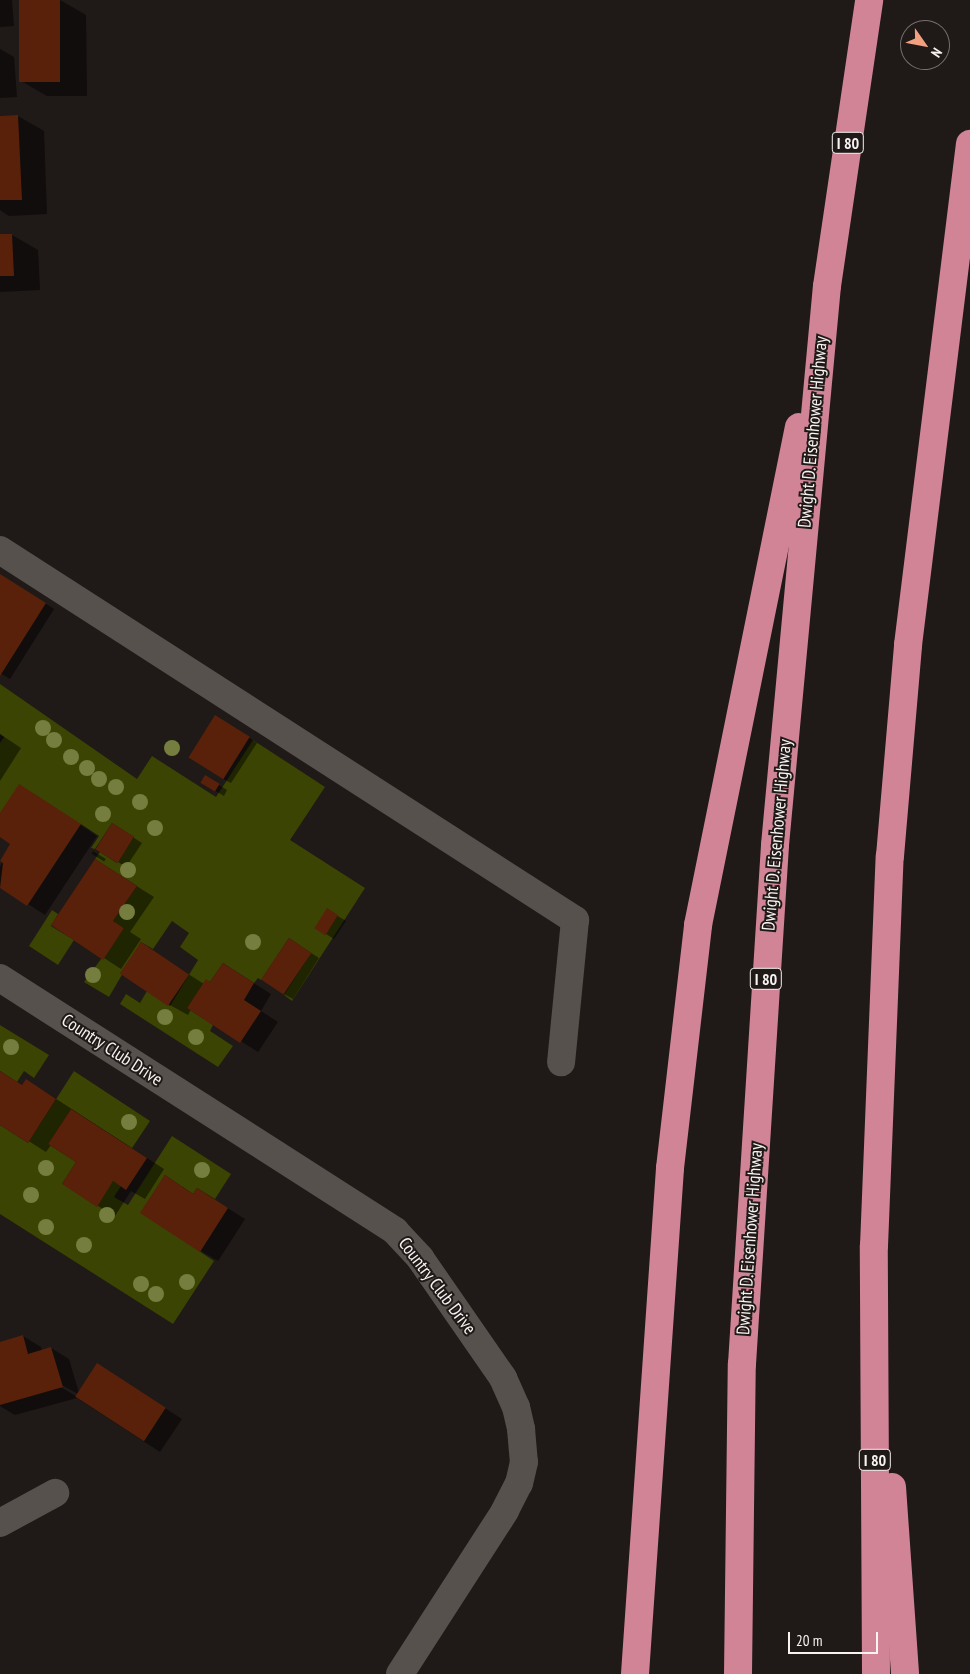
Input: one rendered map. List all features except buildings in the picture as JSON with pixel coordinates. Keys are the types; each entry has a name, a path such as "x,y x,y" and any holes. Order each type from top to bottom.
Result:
{"highway":[{"name":"Dwight D. Eisenhower Highway","path":"738,1674 742,1364 775,845 827,286 869,0"},
{"name":"I 80","path":"876,1674 874,1246 890,856 907,655 970,144"},
{"path":"635,1674 670,1168 698,925 827,286"},
{"path":"874,1246 905,1674"}],"street":[{"path":"0,550 575,920 561,1062"},
{"name":"Country Club Drive","path":"0,978 394,1232 420,1258 500,1372 516,1407 521,1429 524,1462 519,1483 505,1511 400,1674"},
{"path":"0,1523 54,1493"}],"green space":[{"path":"0,684 137,779 152,756 216,797 253,740 325,787 290,840 365,888 292,1001 284,995 311,953 289,938 261,980 258,978 254,983 223,963 210,982 206,980 187,1008 213,1025 210,1031 233,1046 218,1067 120,1004 126,994 140,1003 147,991 170,1006 198,960 180,947 189,933 172,921 153,949 141,942 109,997 84,982 124,928 113,921 137,886 95,859 100,852 117,863 134,837 112,823 95,849 91,848 99,836 81,824 0,813 0,743 4,737 0,734"},
{"path":"52,910 58,914 51,926 74,940 58,965 29,946"},
{"path":"0,1025 49,1055 34,1078 24,1071 17,1082 0,1071"},
{"path":"74,1071 150,1121 132,1148 71,1109 48,1144 76,1162 62,1184 113,1181 121,1186 114,1197 128,1205 172,1136 231,1174 215,1199 197,1188 193,1194 165,1175 141,1212 214,1261 173,1324 0,1214 0,1125 28,1143"}]}
